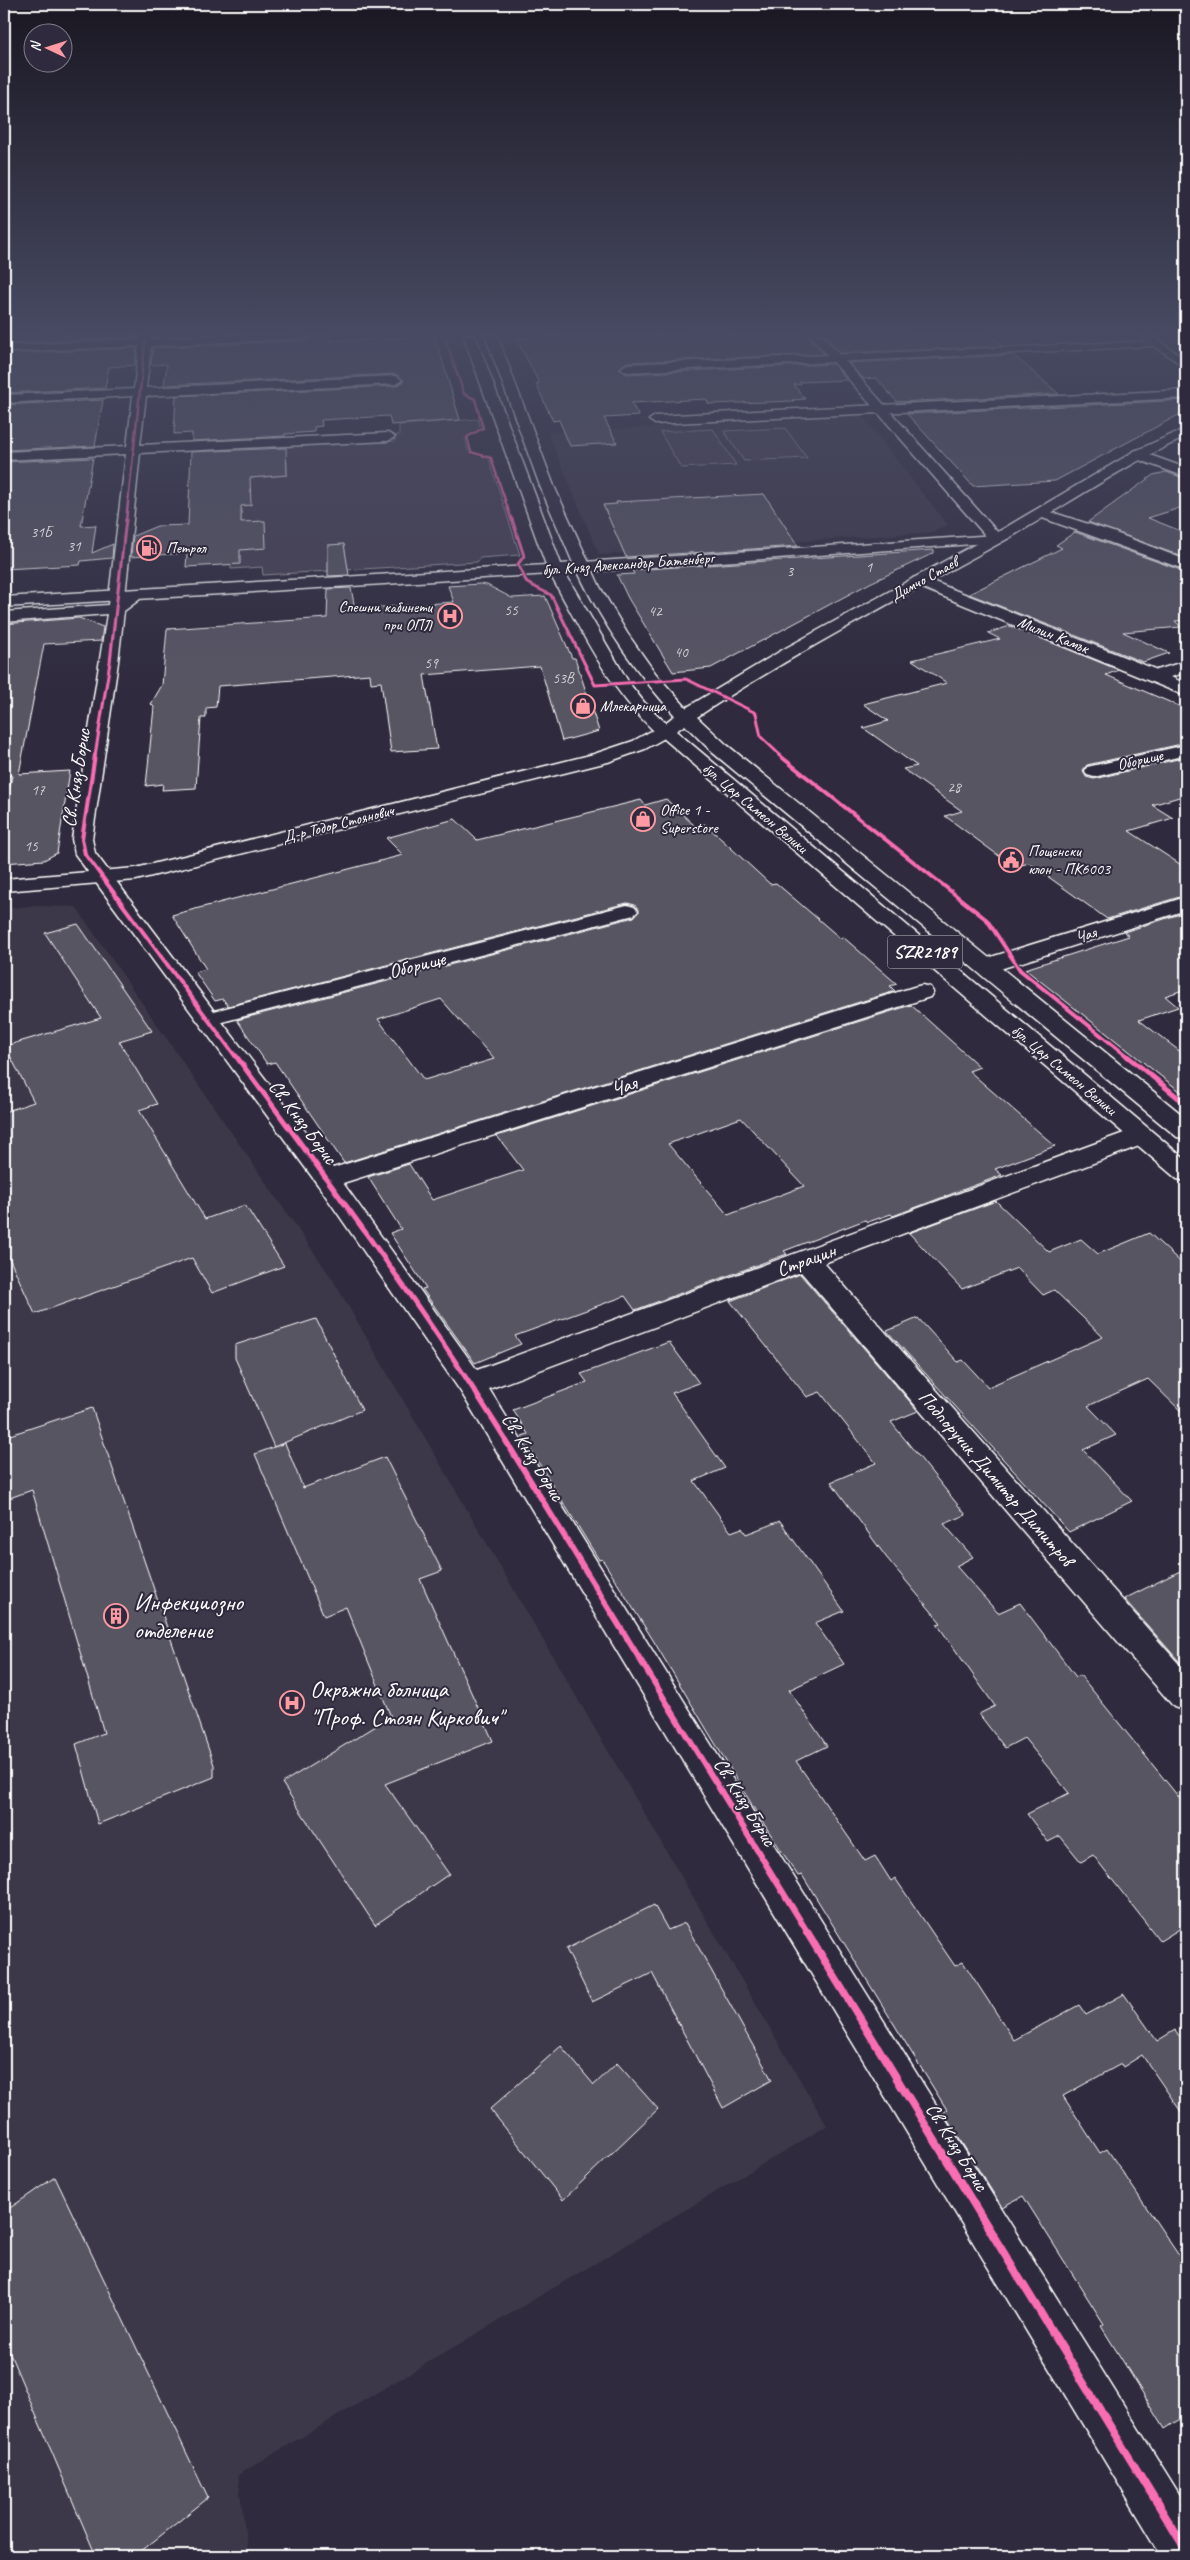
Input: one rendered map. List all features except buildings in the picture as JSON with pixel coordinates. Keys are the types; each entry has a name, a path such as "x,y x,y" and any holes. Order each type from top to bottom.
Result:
{"street":[{"path":"4,456 37,454"},
{"name":"Св. Княз Борис","path":"132,454 110,662 82,839 85,854 327,1179 471,1384 1186,2550"},
{"name":"бул. Цар Симеон Велики","path":"513,454 555,569 621,685 638,706 664,731 1186,1173"},
{"name":"бул. Цар Симеон Велики","path":"536,454 583,567 637,661 660,692 720,749 1186,1131"},
{"path":"921,454 996,539"},
{"name":"Димчо Стаев","path":"664,731 719,694 1042,514 1135,454"},
{"path":"1137,454 1186,473"},
{"path":"1042,514 1108,535 1186,565"},
{"name":"бул. Княз Александър Батенберг","path":"4,617 117,602 141,593 555,569 996,539"},
{"name":"Милин Камък","path":"919,581 1156,676 1186,691"},
{"name":"бул. Княз Александър Батенберг","path":"4,602 117,602"},
{"path":"1156,676 1186,666"},
{"name":"Д-р Тодор Стоянович","path":"4,885 136,874 601,758 639,745 664,731"},
{"name":"Оборище","path":"1094,771 1186,750"},
{"name":"Чая","path":"986,966 1186,903"},
{"name":"Оборище","path":"208,1019 627,911"},
{"name":"Чая","path":"327,1179 922,992"},
{"name":"Страцин","path":"471,1384 1141,1136"},
{"name":"Подпоручик Димитър Димитров","path":"806,1260 1186,1696"}],"shaded area":[{"path":"282,454 477,454 489,459 520,555 480,558 477,562 263,575 262,567 231,569 231,534 241,533 241,506 250,478 287,475 287,462 282,462"},
{"path":"557,454 892,454 948,525 933,532 599,555"},
{"path":"673,454 729,454 736,465 681,468"},
{"path":"740,454 804,454 807,458 744,461"},
{"name":"Окръжна болница \"Проф. Стоян Киркович\"","path":"38,906 76,907 333,1280 827,2126 238,2475 248,2556 4,2556 4,908"}],"cycle path":[{"path":"133,454 110,662 82,839 85,854 327,1179 471,1384 1186,2550"},
{"path":"479,454 491,458 524,556 518,564 524,579 530,585 551,595 595,685 621,685 686,679 756,713 761,737 768,746 987,920 1020,970 1186,1104"}],"place":[{"name":"Петрол","path":"149,548"},
{"name":"Спешни кабинети при ОПЛ","path":"450,616"},
{"name":"Млекарница","path":"583,706"},
{"name":"Office 1 - Superstore","path":"643,819"},
{"name":"Пощенски клон - ПК6003","path":"1011,860"},
{"name":"Инфекциозно отделение","path":"116,1616"},
{"name":"Окръжна болница \"Проф. Стоян Киркович\"","path":"292,1703"}]}
